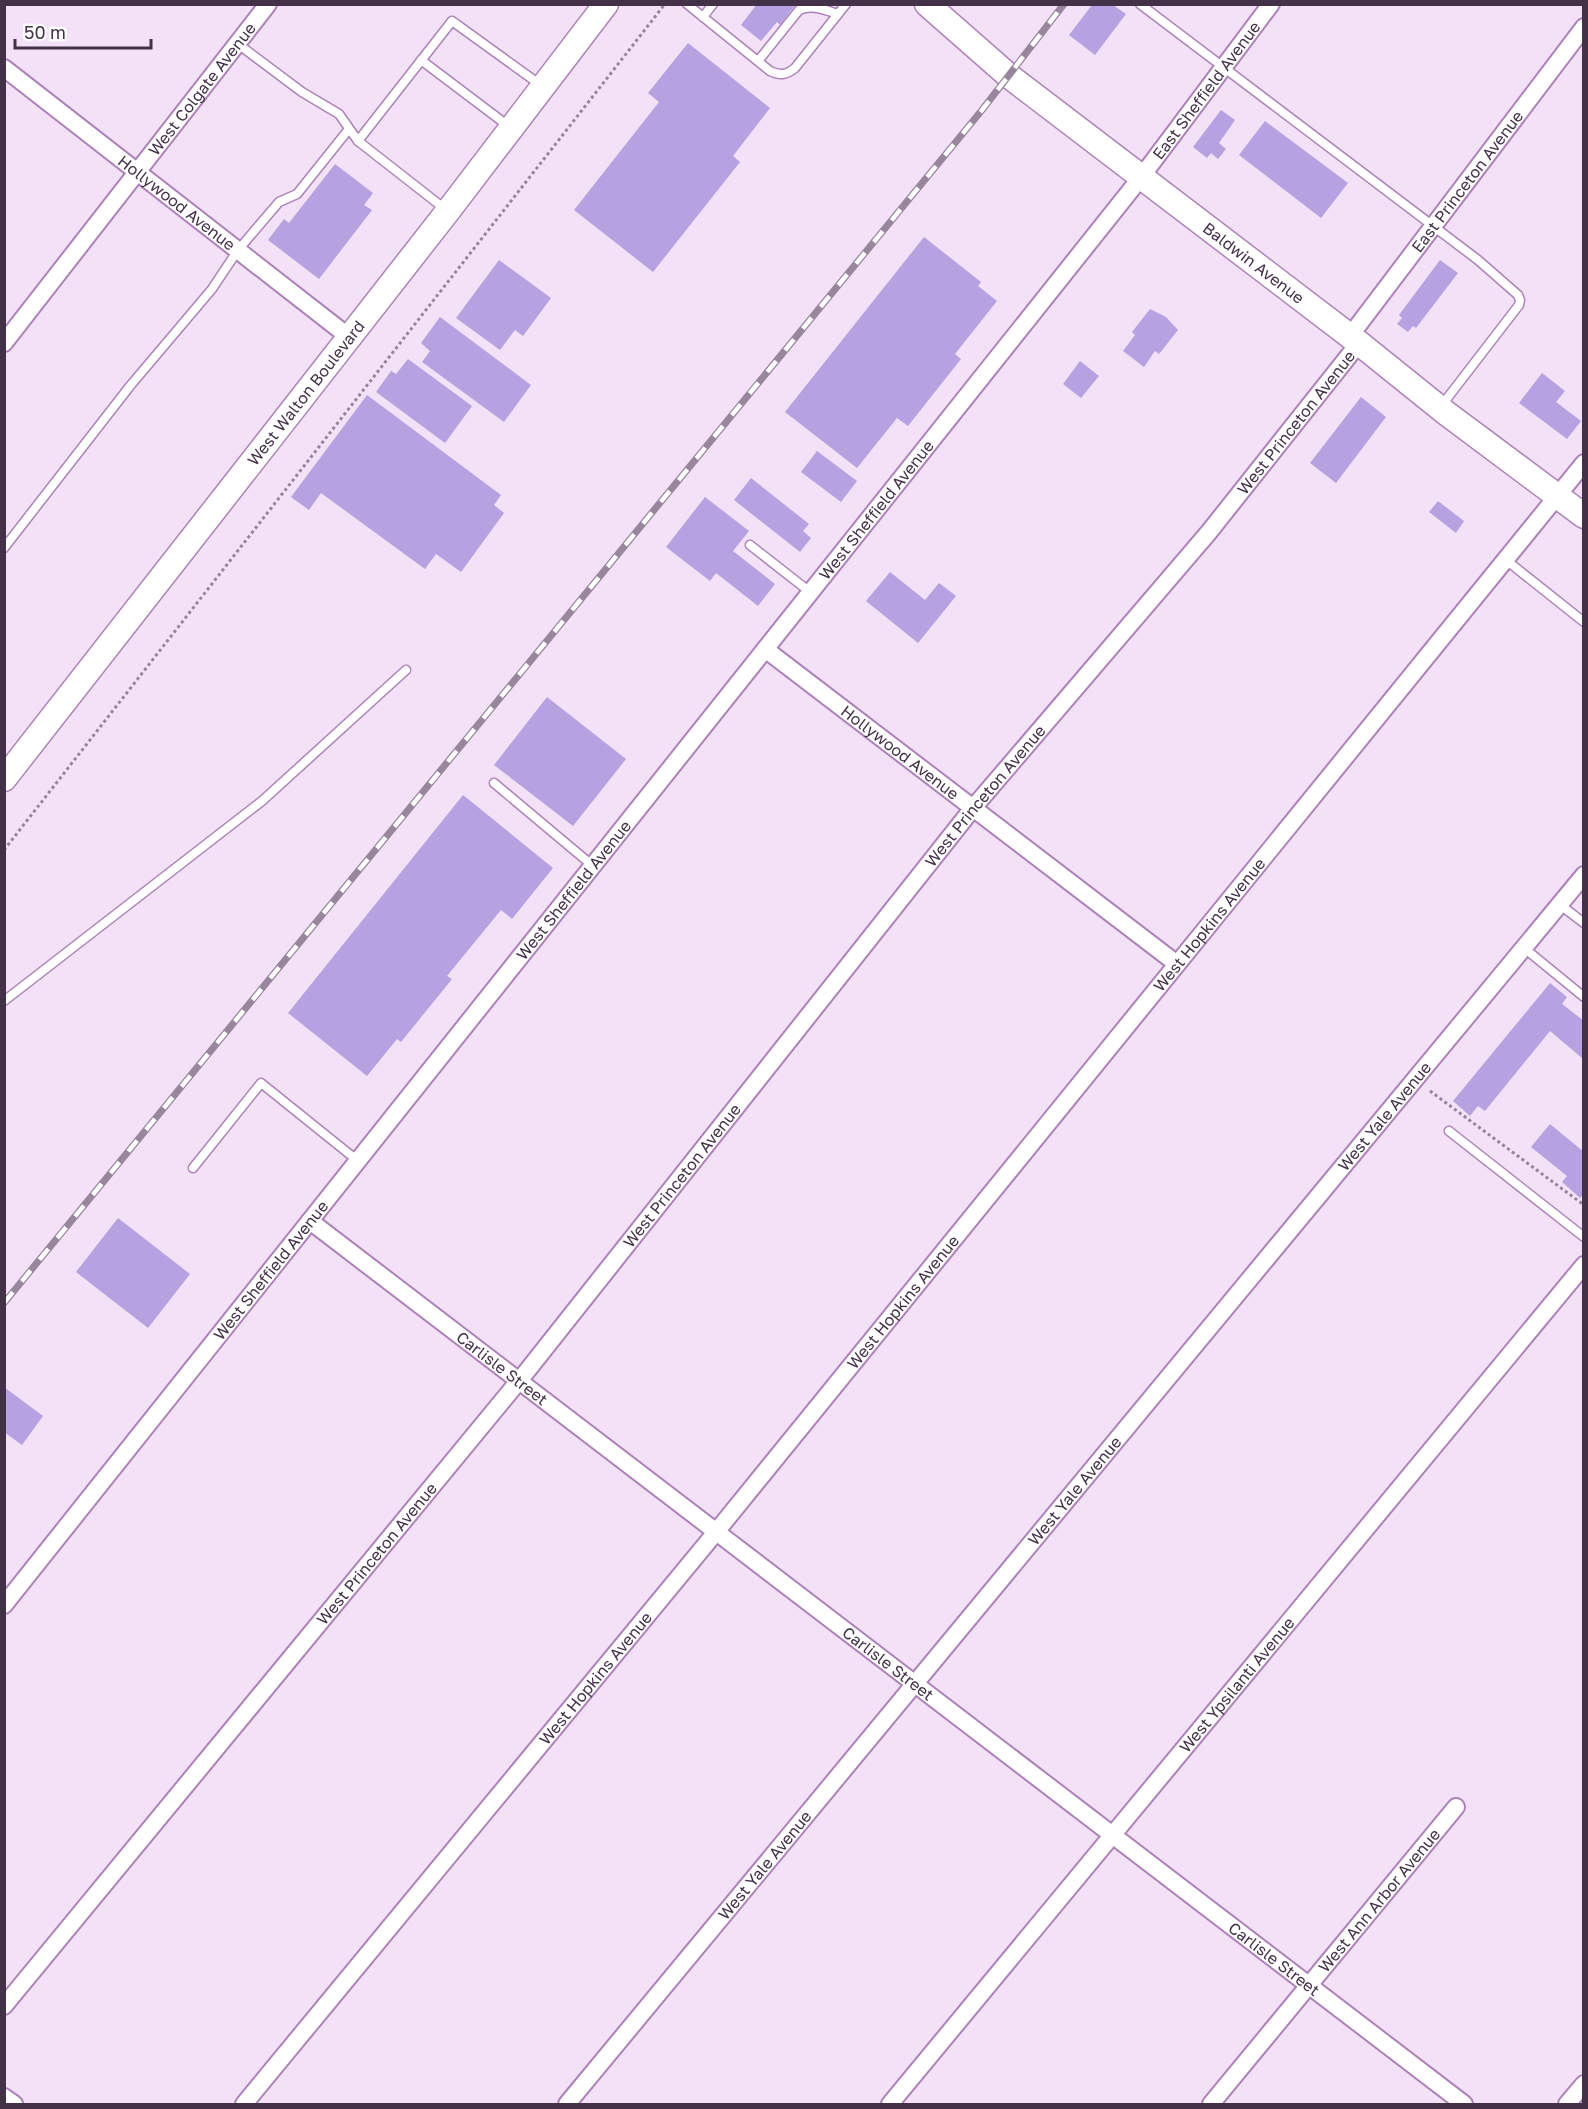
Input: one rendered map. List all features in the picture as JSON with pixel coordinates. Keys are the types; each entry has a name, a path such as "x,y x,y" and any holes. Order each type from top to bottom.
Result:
{"main road":[{"name":"West Walton Boulevard","path":"4,779 448,211 606,4"},
{"name":"Baldwin Avenue","path":"936,7 1009,76 1142,176 1439,408 1584,516"}],"street":[{"name":"West Colgate Avenue","path":"4,343 268,4"},
{"name":"East Sheffield Avenue","path":"1142,176 1271,4"},
{"name":"East Princeton Avenue","path":"1354,340 1432,227 1584,27"},
{"name":"Hollywood Avenue","path":"4,68 349,337"},
{"name":"West Sheffield Avenue","path":"4,1605 1142,176"},
{"name":"West Princeton Avenue","path":"4,2006 519,1381 973,808 1209,532 1354,340"},
{"name":"West Hopkins Avenue","path":"244,2104 716,1532 1584,463"},
{"name":"Hollywood Avenue","path":"765,649 1177,964"},
{"name":"West Yale Avenue","path":"567,2104 1584,875"},
{"name":"Carlisle Street","path":"310,1221 1464,2104"},
{"name":"West Ypsilanti Avenue","path":"890,2104 1584,1265"},
{"name":"West Ann Arbor Avenue","path":"1211,2104 1456,1807"},
{"path":"1567,2104 1584,2084"},
{"path":"4,2097 14,2104"}],"lane":[{"path":"687,4 779,75 787,74 795,68 846,4"},
{"path":"703,17 713,4"},
{"path":"1140,4 1478,260 1518,295 1519,305 1439,408"},
{"path":"758,61 799,10 806,7 817,8 838,14"},
{"path":"358,141 452,21 543,87"},
{"path":"238,44 302,92 339,114 358,141 448,211"},
{"path":"421,60 511,128"},
{"path":"4,548 130,386 212,289 238,250 279,202 297,194 349,129"},
{"path":"750,545 810,592"},
{"path":"1506,560 1584,622"},
{"path":"4,1001 262,801 406,670"},
{"path":"494,783 593,866"},
{"path":"1559,904 1584,923"},
{"path":"1524,948 1584,997"},
{"path":"193,1168 261,1083 358,1161"},
{"path":"1449,1131 1584,1237"}],"path":[{"path":"4,850 665,4"},
{"path":"1430,1091 1584,1205"}],"building":[{"path":"757,4 796,4 780,25 777,22 761,41 741,25"},
{"path":"1092,5 1113,5 1126,14 1095,55 1069,35"},
{"path":"688,43 770,108 733,156 740,162 653,272 574,210 659,102 648,93"},
{"path":"1221,110 1235,120 1219,143 1226,149 1218,159 1211,153 1207,158 1193,147"},
{"path":"1265,121 1348,183 1321,218 1239,155"},
{"path":"335,164 373,193 364,205 372,210 319,279 268,240 284,219 289,223"},
{"path":"924,237 981,282 978,286 997,301 955,354 961,359 908,426 897,418 857,468 785,412"},
{"path":"499,260 551,298 523,336 515,330 500,350 456,318"},
{"path":"1440,260 1458,273 1416,328 1413,326 1408,332 1397,324 1402,318 1399,315"},
{"path":"1150,309 1166,317 1178,330 1159,354 1155,351 1144,367 1123,351 1135,335 1132,332"},
{"path":"440,317 531,385 504,422 422,362 430,351 421,343"},
{"path":"408,359 472,406 445,443 376,392 391,371 396,374"},
{"path":"1080,361 1099,376 1081,398 1063,384"},
{"path":"1542,373 1565,391 1556,402 1581,421 1567,439 1519,403"},
{"path":"367,395 501,495 494,505 504,513 461,572 436,554 425,569 321,493 309,510 291,497"},
{"path":"1361,397 1386,417 1336,483 1310,463"},
{"path":"817,451 857,481 841,502 801,472"},
{"path":"751,478 809,524 803,531 811,538 800,552 734,500"},
{"path":"705,497 749,531 733,551 775,584 758,606 716,573 710,581 666,547"},
{"path":"1438,501 1464,521 1456,533 1429,512"},
{"path":"890,572 925,600 939,583 956,596 918,643 866,601"},
{"path":"547,697 626,759 573,826 494,765"},
{"path":"463,795 553,868 512,919 501,910 447,976 452,979 401,1042 397,1039 367,1076 288,1013"},
{"path":"1550,983 1567,997 1562,1004 1584,1021 1584,1056 1582,1058 1550,1031 1485,1111 1478,1106 1470,1116 1453,1101"},
{"path":"1550,1124 1584,1152 1584,1194 1580,1198 1562,1182 1567,1176 1531,1147"},
{"path":"118,1218 190,1274 148,1328 76,1272"},
{"path":"4,1387 43,1416 22,1445 4,1432"}],"railway":[{"path":"4,1303 982,110 1064,4"}]}
